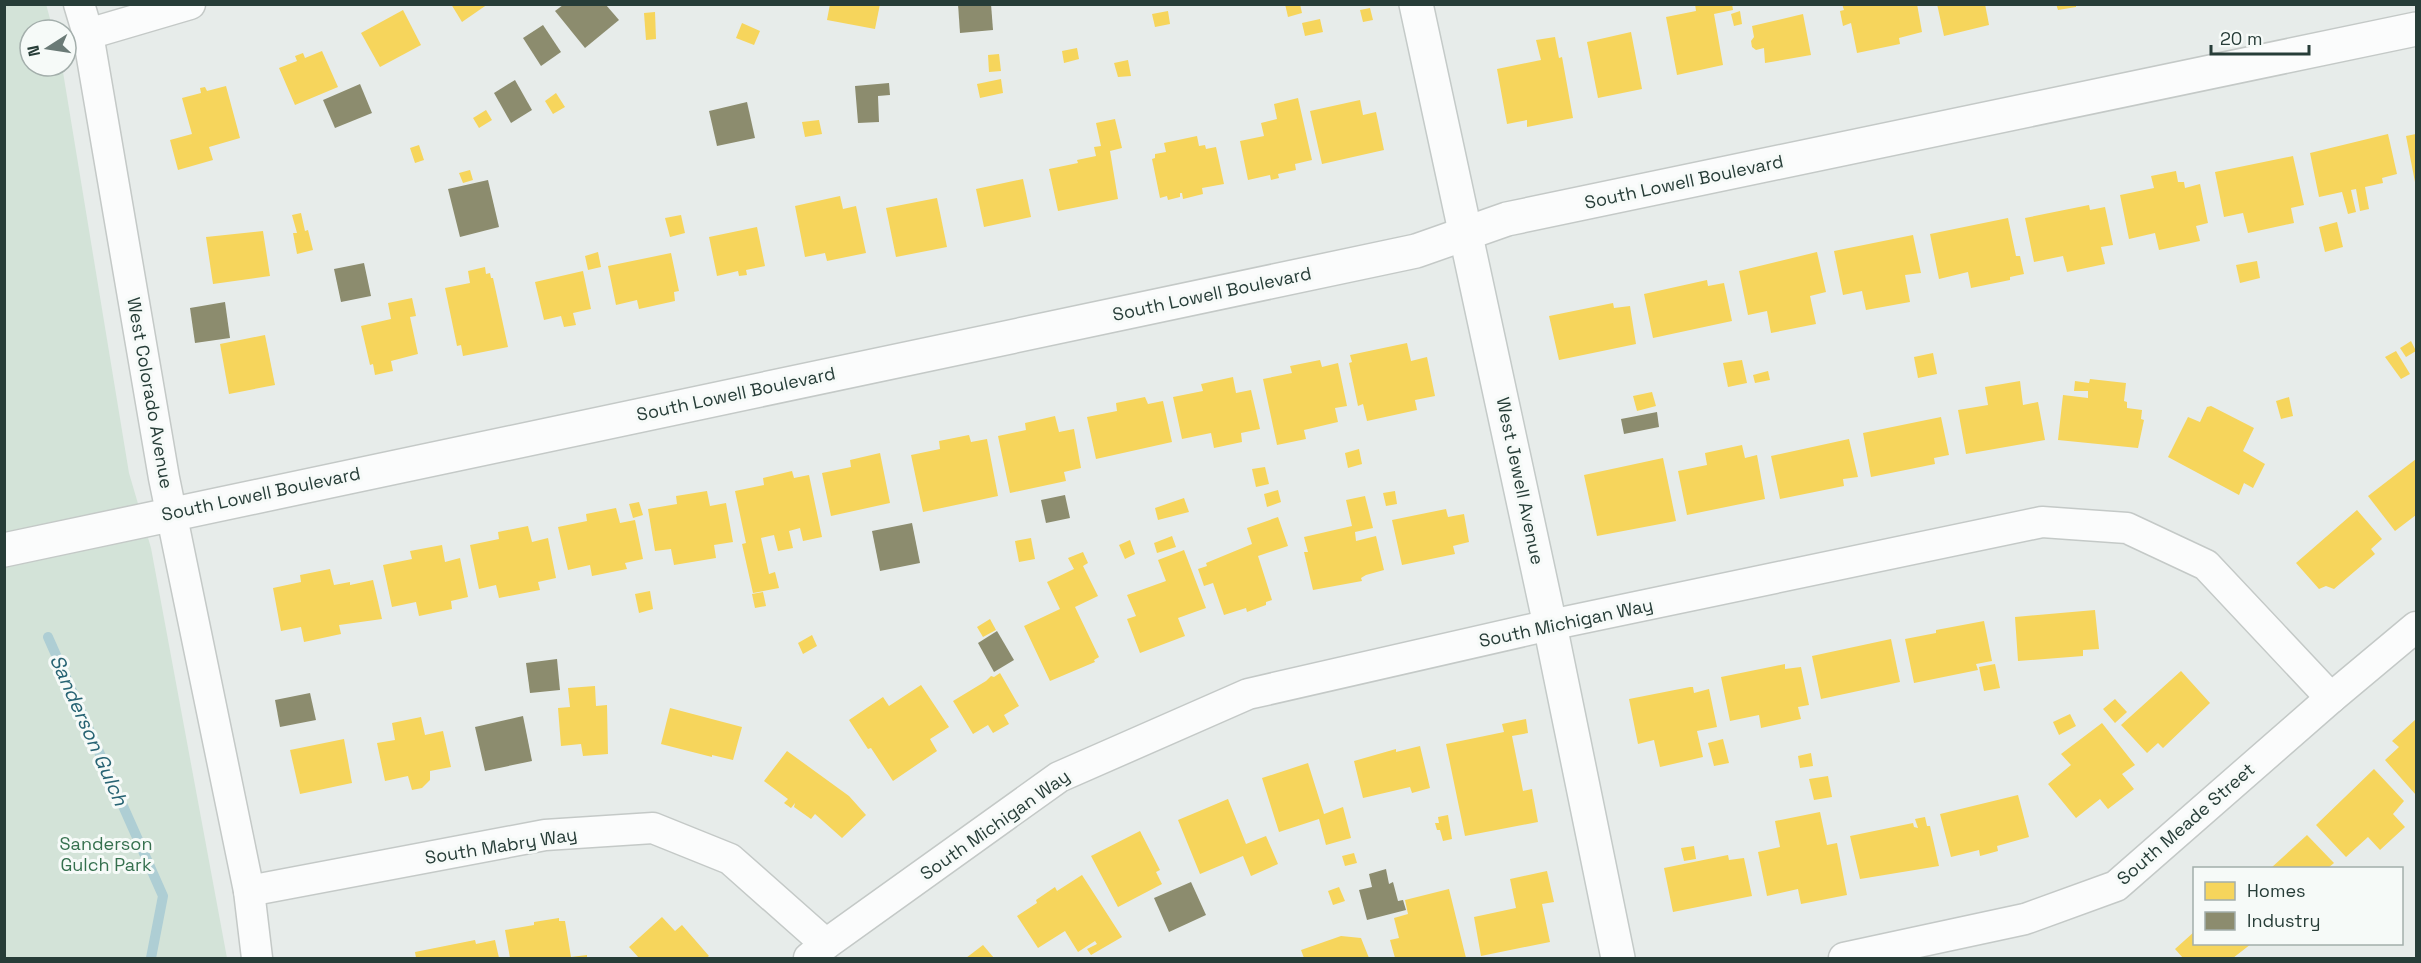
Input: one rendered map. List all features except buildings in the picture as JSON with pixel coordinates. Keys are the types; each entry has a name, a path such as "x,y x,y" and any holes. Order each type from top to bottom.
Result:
{"street":[{"name":"West Colorado Avenue","path":"79,4 88,34 172,513 249,891 257,958"},
{"path":"88,34 190,4"},
{"name":"West Jewell Avenue","path":"1416,4 1551,625 1618,958"},
{"name":"South Lowell Boulevard","path":"4,550 1416,251 1507,219 2416,29"},
{"name":"South Michigan Way","path":"818,951 1059,777 1248,694 1551,625 2042,522 2127,528 2206,565 2331,698"},
{"name":"South Meade Street","path":"1844,958 2025,919 2116,886 2331,698 2416,627"},
{"name":"South Mabry Way","path":"249,891 544,835 653,828 730,859 818,951"}],"green space":[{"name":"Sanderson Gulch Park","path":"46,4 50,18 18,18 18,78 64,78 129,473 151,548 227,958 5,958 4,5"}],"waterway":[{"name":"Sanderson Gulch","path":"48,637 163,896 151,958"}]}
